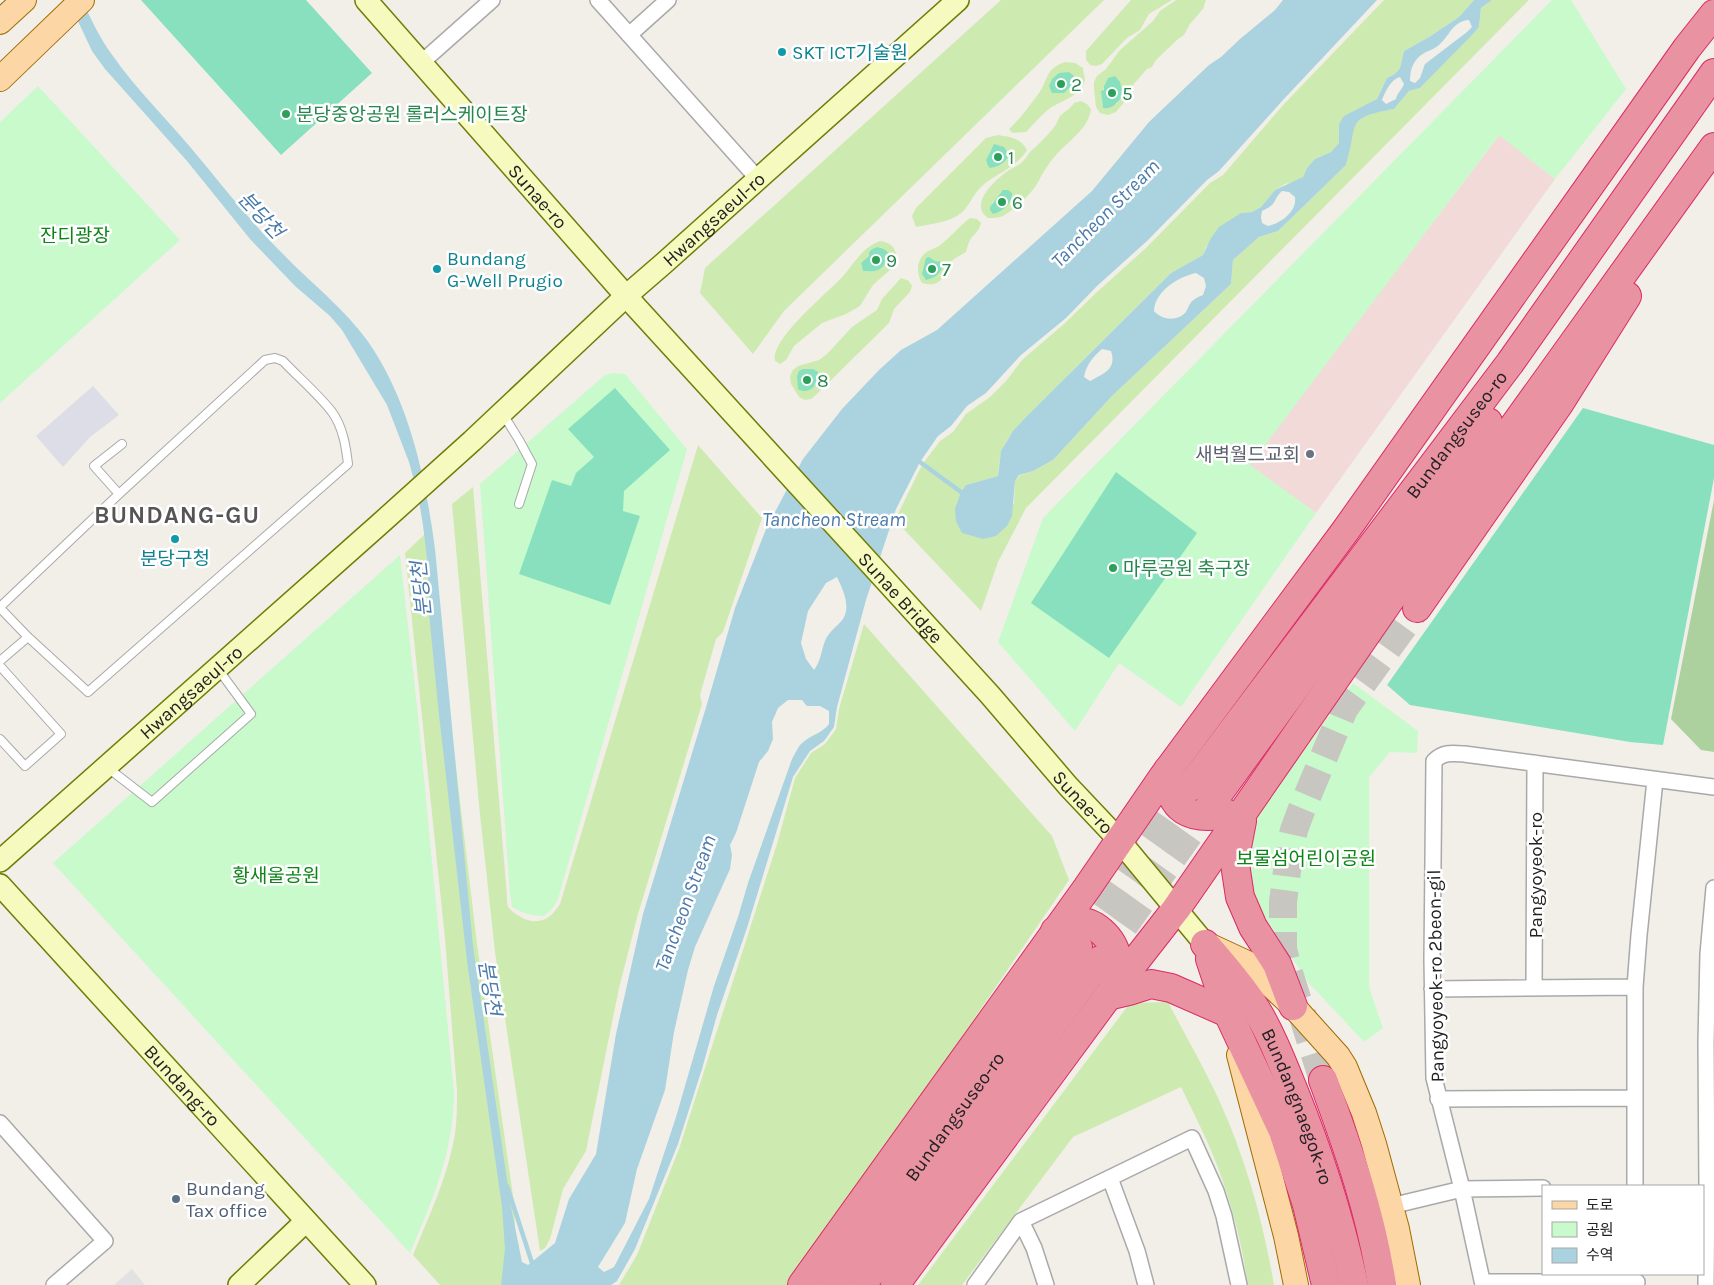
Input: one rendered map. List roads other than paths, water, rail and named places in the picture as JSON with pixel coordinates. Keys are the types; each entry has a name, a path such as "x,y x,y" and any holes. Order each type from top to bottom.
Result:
{"highway":[{"path":"802,1285 1055,930 1087,888 1168,770 1346,530 1687,48 1714,14"},
{"path":"1672,134 1695,66 1714,36"},
{"name":"Bundangsuseo-ro","path":"1190,787 1510,363 1714,73"},
{"name":"Bundangsuseo-ro","path":"1210,805 1524,373 1714,103"},
{"path":"895,1285 1108,996 1176,909 1412,568 1714,147"},
{"path":"1417,608 1559,404 1714,158"},
{"path":"1168,770 1168,785 1173,800 1186,812 1212,816 1226,815 1244,810"},
{"path":"1244,810 1235,864 1240,897 1253,927 1277,964 1293,1006"},
{"path":"1055,930 1068,924 1088,923 1108,937 1118,962 1108,996"},
{"name":"Bundangnaegok-ro","path":"1205,944 1228,1013 1283,1131 1307,1205 1326,1285"},
{"name":"Bundangnaegok-ro","path":"1205,944 1256,1008 1288,1076 1311,1132 1344,1243 1354,1285"},
{"name":"Bundangsuseo-ro","path":"831,1285 1089,953 862,1285"},
{"path":"1108,996 1151,984 1171,988 1228,1013"},
{"path":"1323,1080 1351,1155 1366,1207 1382,1285"}],"main road":[{"path":"0,22 24,0"},
{"path":"0,78 82,0"},
{"name":"Sunae-ro","path":"366,0 712,391"},
{"name":"Hwangsaeul-ro","path":"0,861 382,522 472,441 626,296 958,0"},
{"name":"Sunae Bridge","path":"712,391 990,695"},
{"name":"Sunae-ro","path":"990,695 1068,786 1119,840 1176,909"},
{"name":"Bundang-ro","path":"0,885 365,1285"},
{"name":"Bundangnaegok-ro","path":"1176,909 1205,944"},
{"path":"1205,944 1247,963 1293,1006 1338,1056 1345,1067 1364,1113 1391,1206 1408,1285"},
{"path":"1228,1013 1286,1236 1296,1285"},
{"path":"239,1285 306,1221"}],"street":[{"path":"421,63 492,0"},
{"path":"598,0 758,179"},
{"path":"629,35 668,0"},
{"name":"Pangyoyeok-ro 2beon-gil","path":"1483,1283 1434,1078 1432,989 1434,761 1440,755 1453,753 1535,763"},
{"path":"1535,763 1714,787"},
{"name":"Pangyoyeok-ro","path":"1534,988 1535,763"},
{"path":"1635,1185 1635,987 1654,780"},
{"path":"1706,1285 1708,1187 1706,1043 1708,954 1714,888"},
{"path":"1432,989 1635,987"},
{"path":"1438,1099 1634,1098"},
{"path":"0,1124 105,1241 54,1285"},
{"path":"975,1285 1021,1221 1192,1138 1216,1191 1224,1216 1239,1285"},
{"path":"1110,1178 1138,1251 1146,1285"},
{"path":"1391,1206 1462,1189 1542,1188"},
{"path":"1021,1221 1034,1248 1046,1285"},
{"path":"1483,1283 1637,1280"}],"lane":[{"path":"275,358 283,361 332,412 338,422 347,450 348,464 88,692 28,637 0,607 119,494 265,360 275,358"},
{"path":"502,413 532,464 519,504"},
{"path":"119,494 94,466 122,444"},
{"path":"0,661 28,637"},
{"path":"0,666 61,734 25,766 0,738"},
{"path":"106,767 152,802 251,714 217,669"}],"water":[{"name":"Tancheon Stream","path":"68,0 82,0 104,43 131,80 260,230 343,312 364,336 386,372 407,420 427,497 435,549 473,946 511,1207 522,1262 528,1265 555,1243 569,1199 596,1154 616,1034 643,914 735,608 766,529 803,459 842,409 879,370 901,350 937,330 1092,191 1149,122 1209,65 1221,57 1275,10 1283,0 1377,0 1219,171 1207,180 1147,241 1097,286 1066,318 1021,355 986,393 967,406 951,426 938,436 920,462 896,509 866,600 837,707 834,727 824,741 810,751 793,777 678,1144 635,1249 617,1281 611,1285 501,1285 505,1249 502,1207 467,961 438,706 428,603 428,567 423,525 418,495 409,462 387,405 342,330 330,316 295,286 250,239 187,161 105,69 92,51","holes":["837,577 845,598 845,614 827,638 814,670 806,659 801,643 808,611 826,583","788,700 802,700 807,706 820,706 829,711 829,724 823,730 807,739 799,747 792,759 714,986 676,1117 649,1199 614,1267 604,1272 598,1267 625,1223 637,1169 665,1090 674,1032 695,947 730,869 732,855 730,845 736,833 759,762 768,751 773,739 772,722 778,708"]},
{"path":"1474,0 1492,0 1481,8 1479,27 1420,88 1409,91 1394,109 1378,112 1360,120 1353,132 1346,165 1278,231 1259,237 1233,260 1231,284 1112,396 1053,460 1033,471 1019,475 1015,481 1012,516 1007,526 996,536 983,539 962,533 956,521 955,509 961,492 966,485 998,476 1001,451 1013,431 1025,418 1171,273 1203,255 1219,227 1241,213 1252,212 1261,207 1275,190 1303,177 1307,168 1315,159 1331,152 1339,143 1339,124 1344,116 1377,99 1387,78 1395,74 1400,68 1404,51 1459,17","holes":["1469,20 1472,27 1425,64 1420,78 1415,83 1410,81 1412,68 1418,57 1433,49 1455,26","1400,77 1404,84 1396,99 1386,104 1382,100 1383,97 1389,86","1282,191 1289,192 1295,197 1295,202 1287,216 1268,226 1262,223 1262,211 1273,204","1196,273 1204,278 1206,286 1203,295 1197,297 1186,312 1178,317 1170,319 1157,314 1154,311 1158,297 1169,286 1182,278","1102,349 1111,351 1112,362 1108,370 1090,381 1084,377 1088,365"]}],"waterway":[{"path":"920,462 961,492"},
{"name":"분당천","path":"507,1186 533,1266"}],"tunnel":[{"path":"1323,1080 1283,949 1283,902 1290,848 1301,811 1344,709 1417,608"},
{"path":"1079,945 1190,787"},
{"path":"1100,960 1210,805"}],"place":[{"name":"SKT ICT기술원","path":"782,52"},
{"name":"2","path":"1061,84"},
{"name":"5","path":"1112,93"},
{"name":"분당중앙공원 롤러스케이트장","path":"286,114"},
{"name":"1","path":"998,157"},
{"name":"6","path":"1002,202"},
{"name":"9","path":"876,260"},
{"name":"Bundang G-Well Prugio","path":"437,269"},
{"name":"7","path":"932,269"},
{"name":"8","path":"807,380"},
{"name":"새벽월드교회","path":"1310,454"},
{"name":"분당구청","path":"175,539"},
{"name":"마루공원 축구장","path":"1113,568"},
{"name":"Bundang Tax office","path":"176,1199"}],"district":[{"name":"BUNDANG-GU","path":"177,515"}],"park label":[{"name":"잔디광장","path":"75,235"},
{"name":"보물섬어린이공원","path":"1306,858"},
{"name":"황새울공원","path":"276,875"}]}
